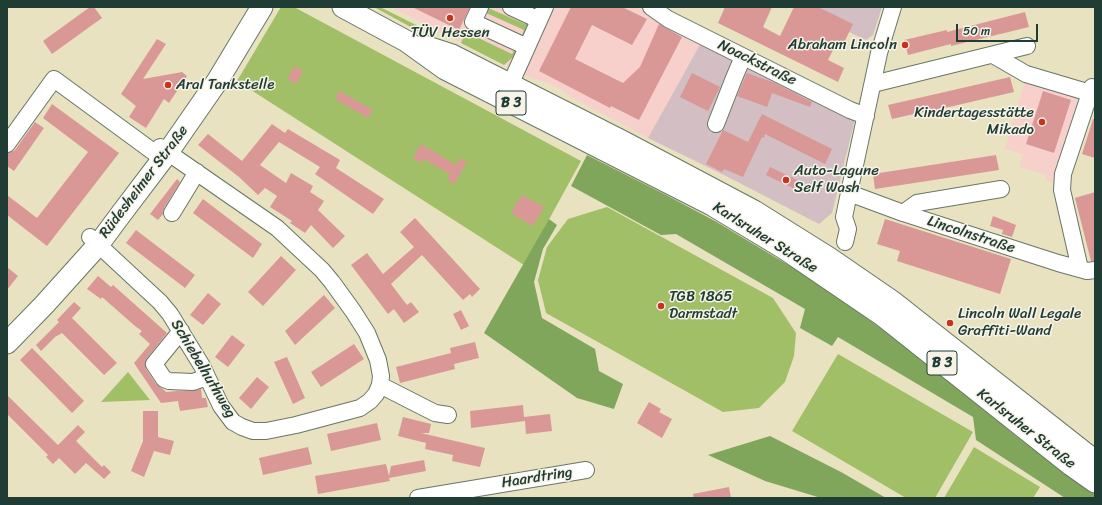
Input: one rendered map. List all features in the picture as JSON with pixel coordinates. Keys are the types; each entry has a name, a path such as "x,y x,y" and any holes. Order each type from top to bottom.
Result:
{"main road":[{"name":"Rüdesheimer Straße","path":"162,152 250,7"},
{"name":"Rüdesheimer Straße","path":"7,343 44,305 222,74 262,7"},
{"name":"Karlsruher Straße","path":"343,7 406,41 445,69 712,205 785,249 882,316 1071,465 1095,482"},
{"name":"Karlsruher Straße","path":"406,41 452,55 622,141 754,211 828,258 925,326 1008,394 1095,461"},
{"name":"Rüdesheimer Straße","path":"7,329 94,241"}],"street":[{"path":"480,7 473,22 527,47"},
{"path":"510,84 542,13 511,7"},
{"name":"Noackstraße","path":"651,7 668,19 850,110 866,116"},
{"path":"845,242 848,229 844,217 880,53 893,7"},
{"path":"873,84 1027,46"},
{"path":"993,55 1026,74 1045,80 1091,90 1063,174 1062,190 1087,269"},
{"path":"716,124 743,56"},
{"path":"7,144 54,79 162,152 197,172 277,228 329,278 353,311 366,333 378,360 381,376 380,385 435,413 448,415"},
{"path":"172,213 197,172"},
{"path":"903,212 917,203 1000,189"},
{"name":"Lincolnstraße","path":"849,193 1058,264 1087,269"},
{"name":"Schiebelhuthweg","path":"94,241 160,302 181,331 202,366 221,406 233,422 253,431 266,431 296,425 360,408 370,401 376,394 380,385"},
{"path":"181,331 154,364 164,379 169,381 193,382 207,377"},
{"name":"Haardtring","path":"418,498 586,470"}],"shaded area":[{"path":"391,7 643,7 655,17 702,41 648,138 571,97 554,85 529,77"},
{"path":"796,7 882,7 873,35 866,40"},
{"path":"702,41 855,119 832,213 819,224 648,138"},
{"name":"Kindertagesstätte Mikado","path":"1026,78 1080,95 1054,183 1045,180 1047,175 1019,167 1023,155 1005,149"}],"green space":[{"path":"281,7 294,7 581,161 524,265 237,81"},
{"path":"374,7 380,7 420,27 418,31"},
{"path":"486,7 525,24 527,21 529,24 523,39 521,38 524,30 484,12"},
{"path":"466,32 512,54 516,47 518,48 513,57 504,65 461,43"},
{"path":"587,155 715,221 820,284 927,362 1016,436 1095,494 1095,498 1065,498 976,440 973,417 838,337 832,346 800,328 805,309 676,234 661,235 571,186"},
{"name":"TGB 1865 Darmstadt","path":"607,207 773,298 796,333 794,356 785,382 759,408 723,412 546,313 538,280 547,247 568,219"},
{"path":"549,219 557,225 543,249 534,282 542,318 595,349 599,371 623,384 614,409 577,398 484,333"},
{"path":"838,354 973,432 935,498 906,498 792,431"},
{"path":"128,372 150,400 101,402"},
{"path":"770,436 841,472 886,498 821,498 765,481 708,455"},
{"path":"974,447 1040,487 1033,498 944,498"}],"building":[{"path":"90,7 94,7 102,18 52,54 43,41"},
{"name":"TÜV Hessen","path":"412,7 470,7 459,30"},
{"path":"571,7 622,7 647,19 632,45 592,25 575,59 623,83 640,67 659,24 682,37 639,120 611,106 610,108 539,71"},
{"path":"725,7 772,7 763,27 780,36 794,7 818,7 853,24 842,47 836,44 828,60 844,68 838,82 718,23"},
{"path":"1025,12 1029,27 908,55 904,40 947,30 947,32"},
{"path":"157,39 166,44 143,79 182,72 187,76 169,103 164,99 146,128 129,117 136,106 121,94"},
{"path":"295,66 303,71 296,84 287,79"},
{"path":"692,73 720,87 708,111 680,97"},
{"path":"747,73 775,83 812,102 810,107 772,93 767,107 737,96"},
{"path":"1010,77 1014,92 892,119 888,105"},
{"path":"339,91 373,110 368,118 335,99"},
{"path":"1043,91 1071,100 1054,153 1026,144"},
{"path":"52,104 119,153 47,246 7,215 7,195 37,218 88,152 43,118"},
{"path":"762,114 832,149 825,164 765,134 764,138 762,137 743,177 724,169 722,172 706,164 723,130 748,142"},
{"path":"1093,119 1095,119 1095,158 1082,154"},
{"path":"35,122 44,128 14,171 7,166 7,153 15,150"},
{"path":"272,124 285,133 288,129 340,160 336,168 384,199 373,214 315,174 320,167 279,142 260,165 286,183 291,173 313,186 310,192 324,201 318,210 345,236 333,248 311,225 305,233 290,223 292,221 270,207 277,196 265,188 258,195 239,177 198,145 208,134 242,161"},
{"path":"421,144 456,165 460,158 467,162 454,184 447,180 450,174 423,159 421,163 413,158"},
{"path":"996,155 999,170 875,189 873,174"},
{"name":"Auto-Lagune Self Wash","path":"770,167 805,184 801,192 766,175"},
{"path":"177,179 180,182 164,208 163,214 158,220 150,214"},
{"path":"1095,192 1095,261 1091,261 1075,198"},
{"path":"522,195 544,207 533,226 511,213"},
{"path":"203,199 262,244 253,258 193,213"},
{"path":"993,216 1016,225 1012,237 1002,234 1003,230 990,226"},
{"path":"415,218 480,289 472,297 470,294 463,300 422,255 391,284 407,305 411,302 419,312 404,323 394,309 388,314 351,265 367,253 383,274 414,247 400,232"},
{"path":"885,219 1011,259 1000,294 897,261 900,251 877,244"},
{"path":"136,230 195,275 185,288 126,243"},
{"path":"281,256 296,270 263,306 248,292"},
{"path":"7,267 18,276 7,290"},
{"path":"98,276 111,287 113,285 167,333 147,358 145,363 146,369 156,384 166,392 193,391 201,389 202,398 206,398 208,407 180,411 178,401 161,403 134,363 150,344 139,334 142,331 102,297 101,299 87,289"},
{"path":"208,293 221,304 203,325 190,315"},
{"path":"324,295 335,308 295,345 285,331"},
{"path":"74,302 81,308 72,318 117,363 104,375 62,333 55,337 41,351 36,345 59,322 57,320"},
{"path":"461,310 469,326 461,330 453,314"},
{"path":"232,335 245,345 228,367 215,357"},
{"path":"475,342 479,358 454,364 455,369 400,383 396,367 451,353 450,348"},
{"path":"354,344 364,359 321,387 311,372"},
{"path":"32,348 84,401 72,413 20,360"},
{"path":"287,357 305,398 293,404 274,362"},
{"path":"257,377 269,387 251,409 239,398"},
{"path":"7,395 58,445 78,425 85,432 76,441 102,467 104,465 111,472 104,479 86,463 75,474 59,458 53,464 46,457 48,455 7,414"},
{"path":"649,402 661,409 659,412 672,419 662,438 637,423"},
{"path":"523,405 524,417 550,414 552,431 526,434 525,421 471,428 470,411"},
{"path":"143,411 158,411 158,437 174,441 170,455 154,451 144,477 131,471 143,441"},
{"path":"403,417 431,424 429,433 421,433 485,448 480,467 452,461 453,455 425,449 426,443 398,436"},
{"path":"377,423 381,440 331,451 327,434"},
{"path":"308,447 312,464 263,475 259,458"},
{"path":"424,460 426,471 389,478 390,481 318,494 315,476 386,464 389,476 391,466"},
{"path":"729,487 731,498 694,498 693,494"}],"place":[{"name":"TÜV Hessen","path":"450,18"},
{"name":"Abraham Lincoln","path":"905,45"},
{"name":"Aral Tankstelle","path":"168,85"},
{"name":"Kindertagesstätte Mikado","path":"1042,122"},
{"name":"Auto-Lagune Self Wash","path":"786,180"},
{"name":"TGB 1865 Darmstadt","path":"661,306"},
{"name":"Lincoln Wall Legale Graffiti-Wand","path":"950,323"}]}
